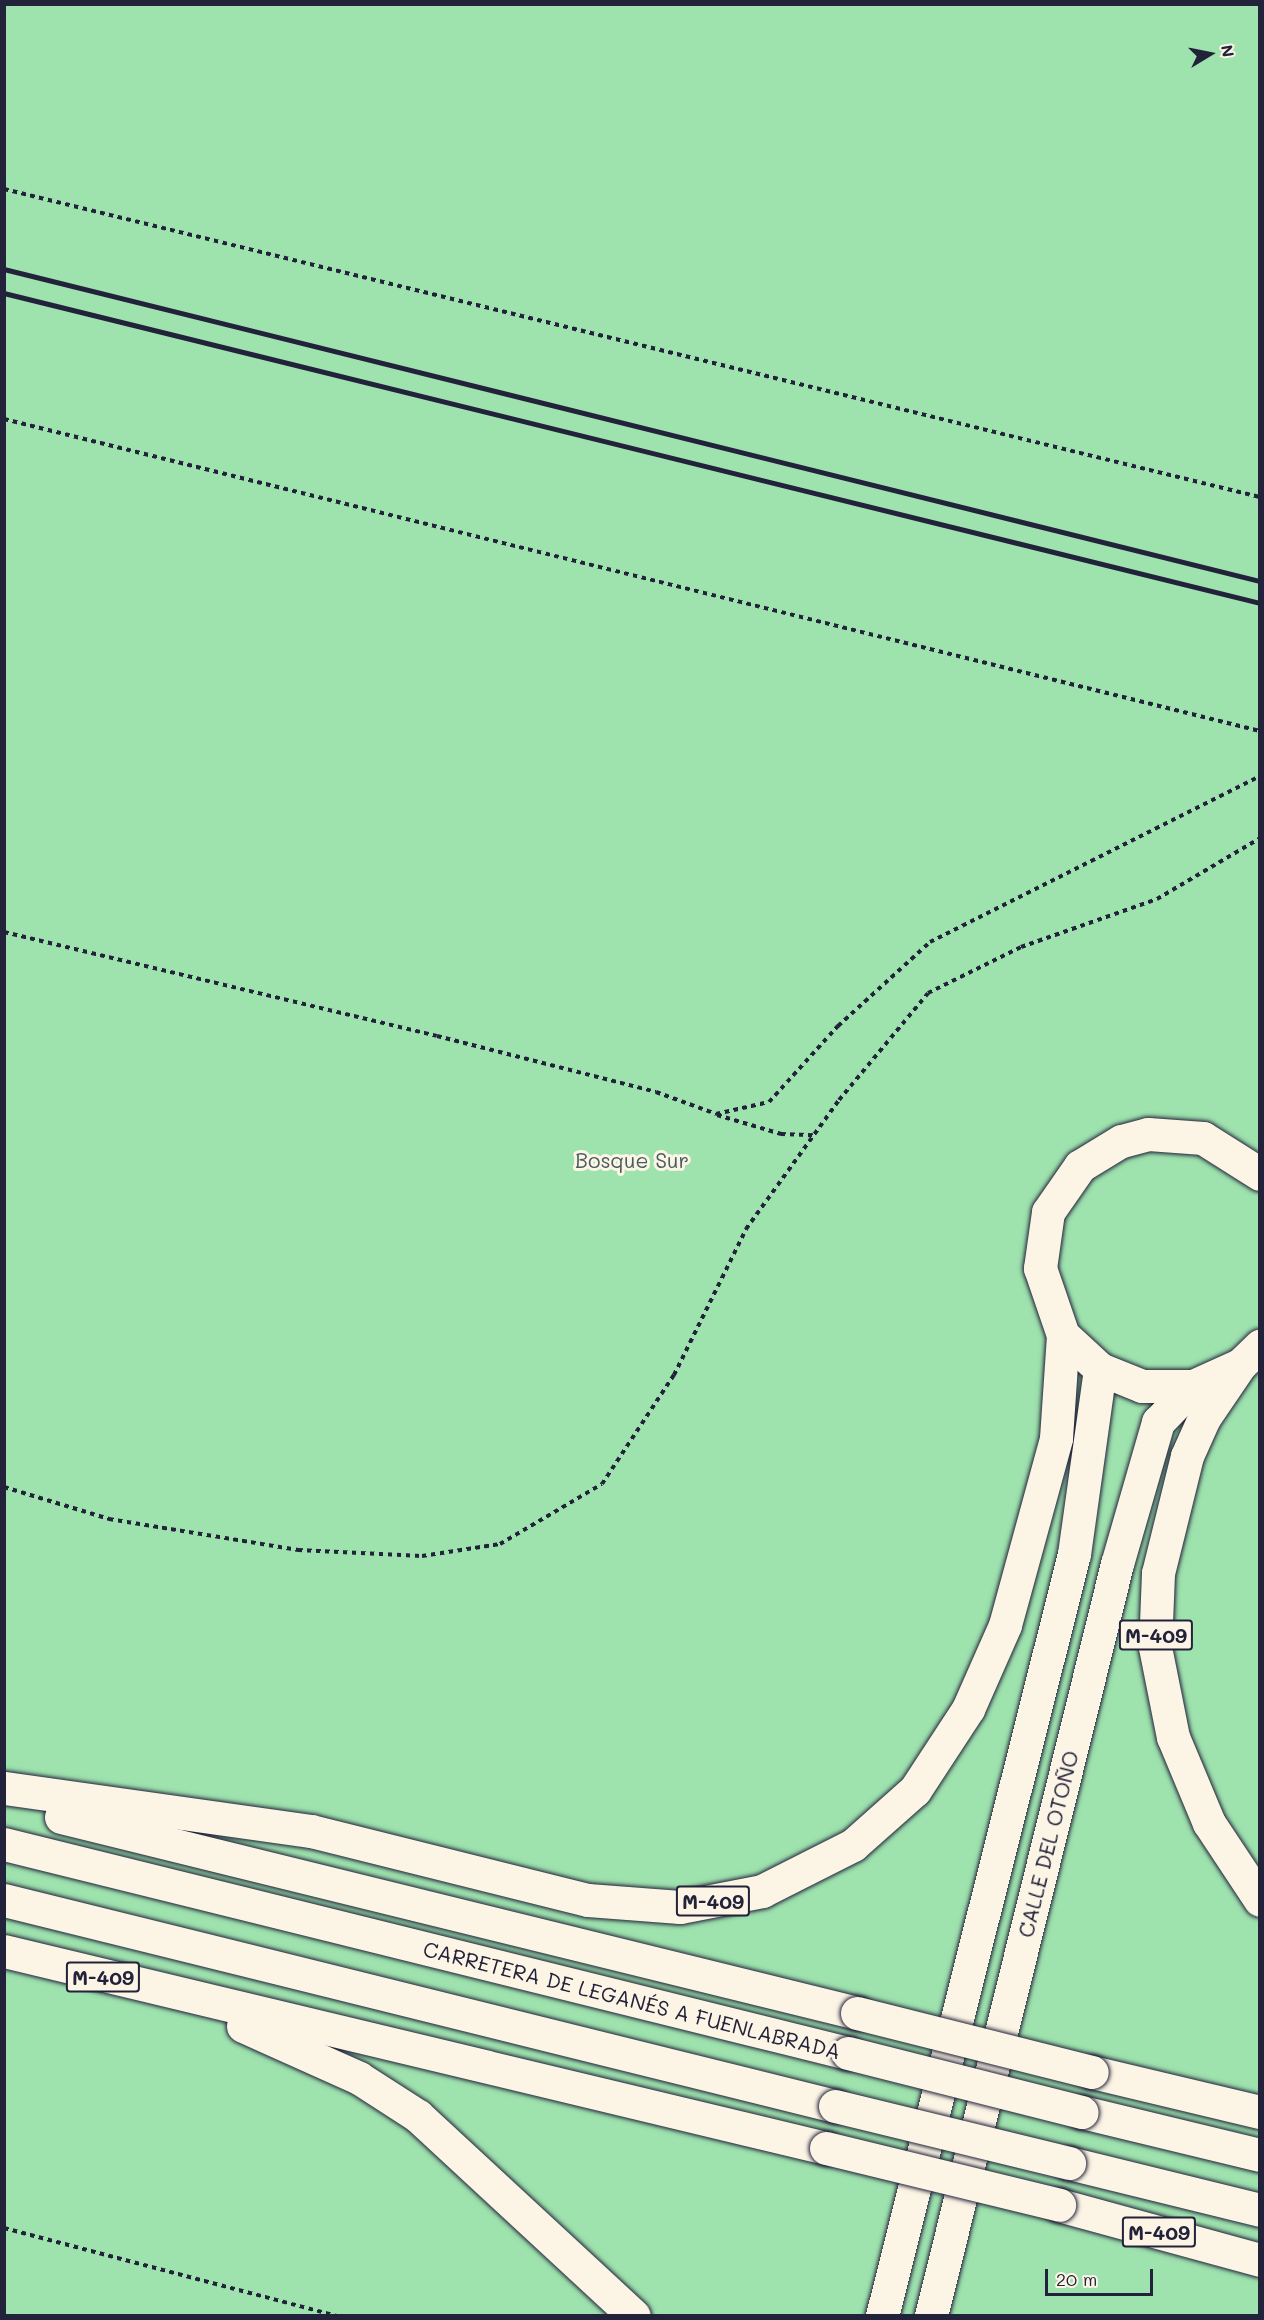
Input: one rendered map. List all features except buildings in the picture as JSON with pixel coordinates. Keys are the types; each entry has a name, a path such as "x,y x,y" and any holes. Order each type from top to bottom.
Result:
{"main road":[{"path":"1250,1356 1193,1386 1142,1386 1101,1369 1064,1335 1040,1268 1048,1212 1080,1166 1121,1141 1148,1134 1203,1138 1260,1174"},
{"name":"M-409","path":"4,1788 311,1831 588,1900 680,1907 762,1891 853,1845 915,1790 968,1709 1005,1625 1056,1438 1064,1335"},
{"name":"M-409","path":"1250,1356 1204,1418 1187,1456 1158,1573 1155,1647 1173,1737 1209,1822 1260,1900"},
{"path":"882,2316 1074,1554 1101,1369"},
{"name":"CALLE DEL OTOÑO","path":"931,2316 1117,1564 1158,1422 1193,1386"},
{"path":"4,1802 1260,2112"},
{"name":"CARRETERA DE LEGANÉS A FUENLABRADA","path":"4,1844 1260,2155"},
{"name":"M-409","path":"4,1900 1260,2210"},
{"name":"M-409","path":"4,1951 202,2003 826,2148 1059,2205 1260,2260"},
{"name":"M-409","path":"202,2003 259,2035 359,2078 418,2116 633,2316"}],"path":[{"path":"4,189 1260,497"},
{"path":"4,419 1260,731"},
{"path":"716,1114 770,1102 837,1026 930,942 1260,776"},
{"path":"4,1487 108,1519 298,1550 422,1556 500,1544 602,1484 674,1375 746,1229 814,1135 928,993 1021,947 1157,898 1260,838"},
{"path":"4,932 437,1036 656,1092 781,1134 814,1135"},
{"path":"4,2228 338,2316"}],"green space":[{"name":"Bosque Sur","path":"5,5 1259,5 1259,2315 5,2315"}],"railway":[{"path":"4,269 1260,581"},
{"path":"4,293 1260,603"}]}
